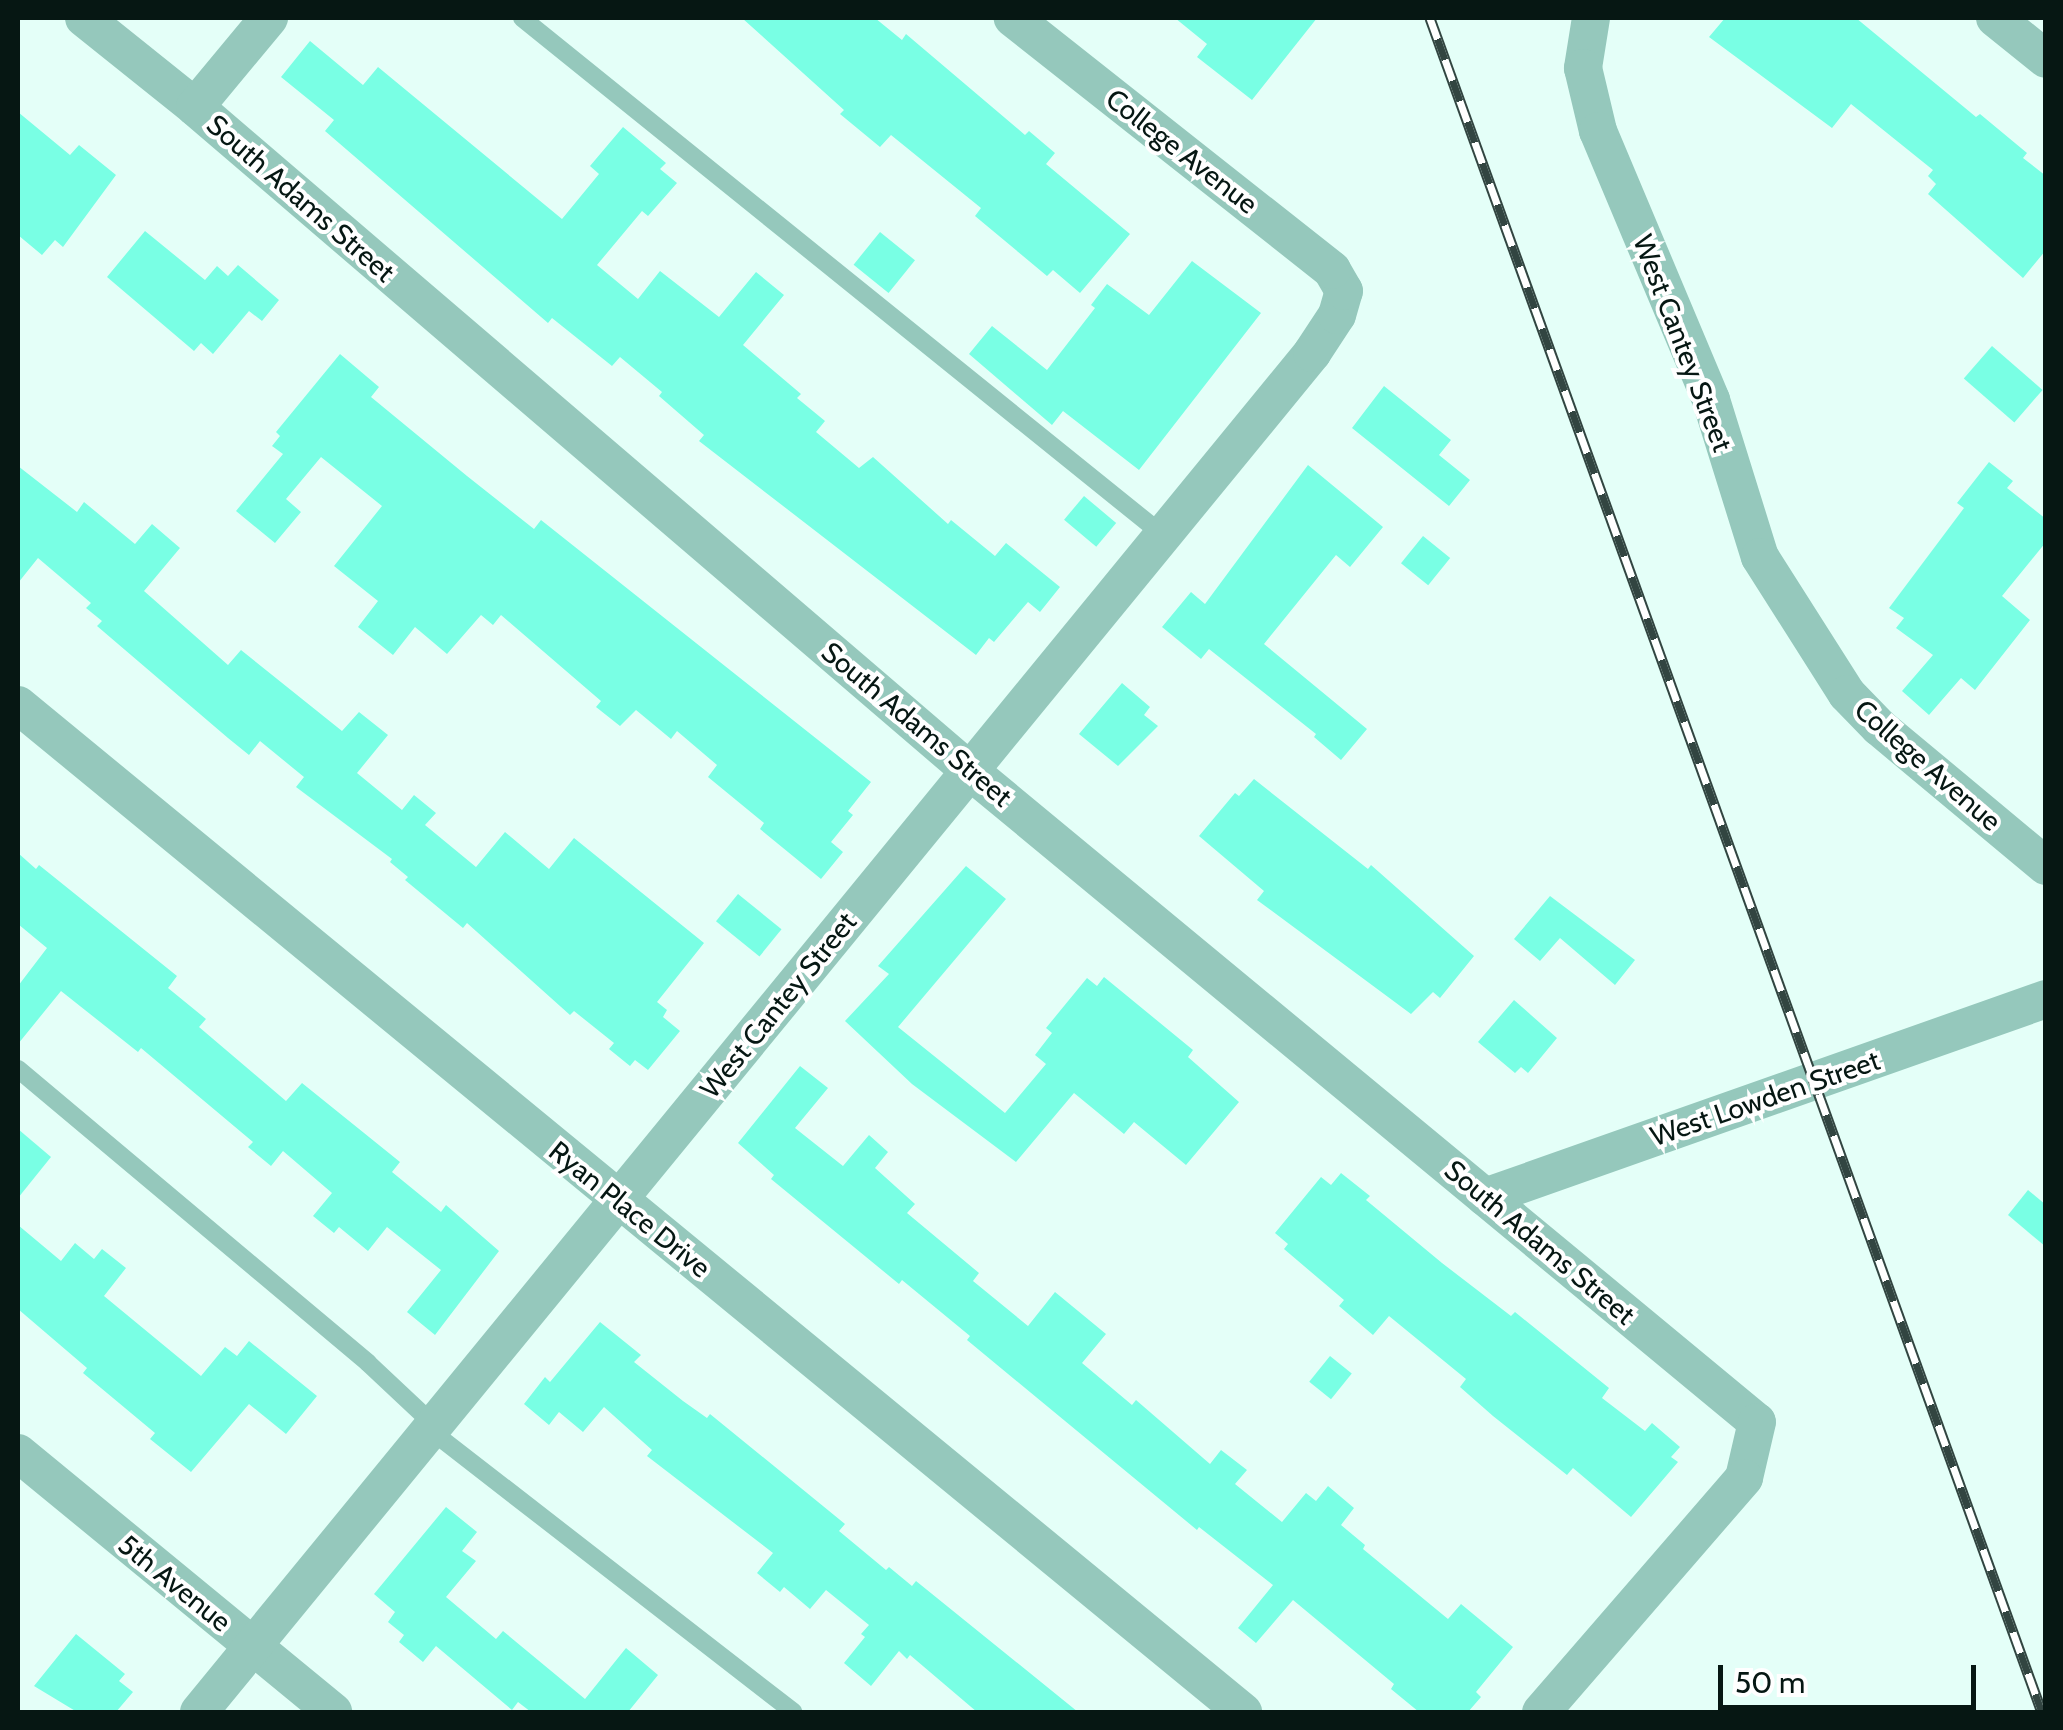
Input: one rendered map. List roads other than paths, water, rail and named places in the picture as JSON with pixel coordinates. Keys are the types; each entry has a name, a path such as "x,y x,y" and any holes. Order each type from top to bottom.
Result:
{"street":[{"name":"South Adams Street","path":"84,18 195,107 970,770 1757,1422 1744,1478 1541,1712"},
{"path":"195,107 268,18"},
{"name":"College Avenue","path":"1013,18 1332,270 1344,291"},
{"name":"West Cantey Street","path":"1592,18 1583,68 1598,132 1711,400 1760,557 1821,656"},
{"path":"1995,18 2046,58"},
{"name":"West Cantey Street","path":"200,1712 1312,353 1337,315 1344,291"},
{"name":"College Avenue","path":"1821,656 1846,694 1878,728 2046,866"},
{"name":"Ryan Place Drive","path":"18,706 1243,1712"},
{"name":"West Lowden Street","path":"1484,1196 2046,999"},
{"name":"5th Avenue","path":"18,1453 333,1712"}],"lane":[{"path":"522,18 1163,535"},
{"path":"18,1069 368,1364 432,1428 794,1712"}],"railway":[{"path":"1430,18 2042,1712"}]}
